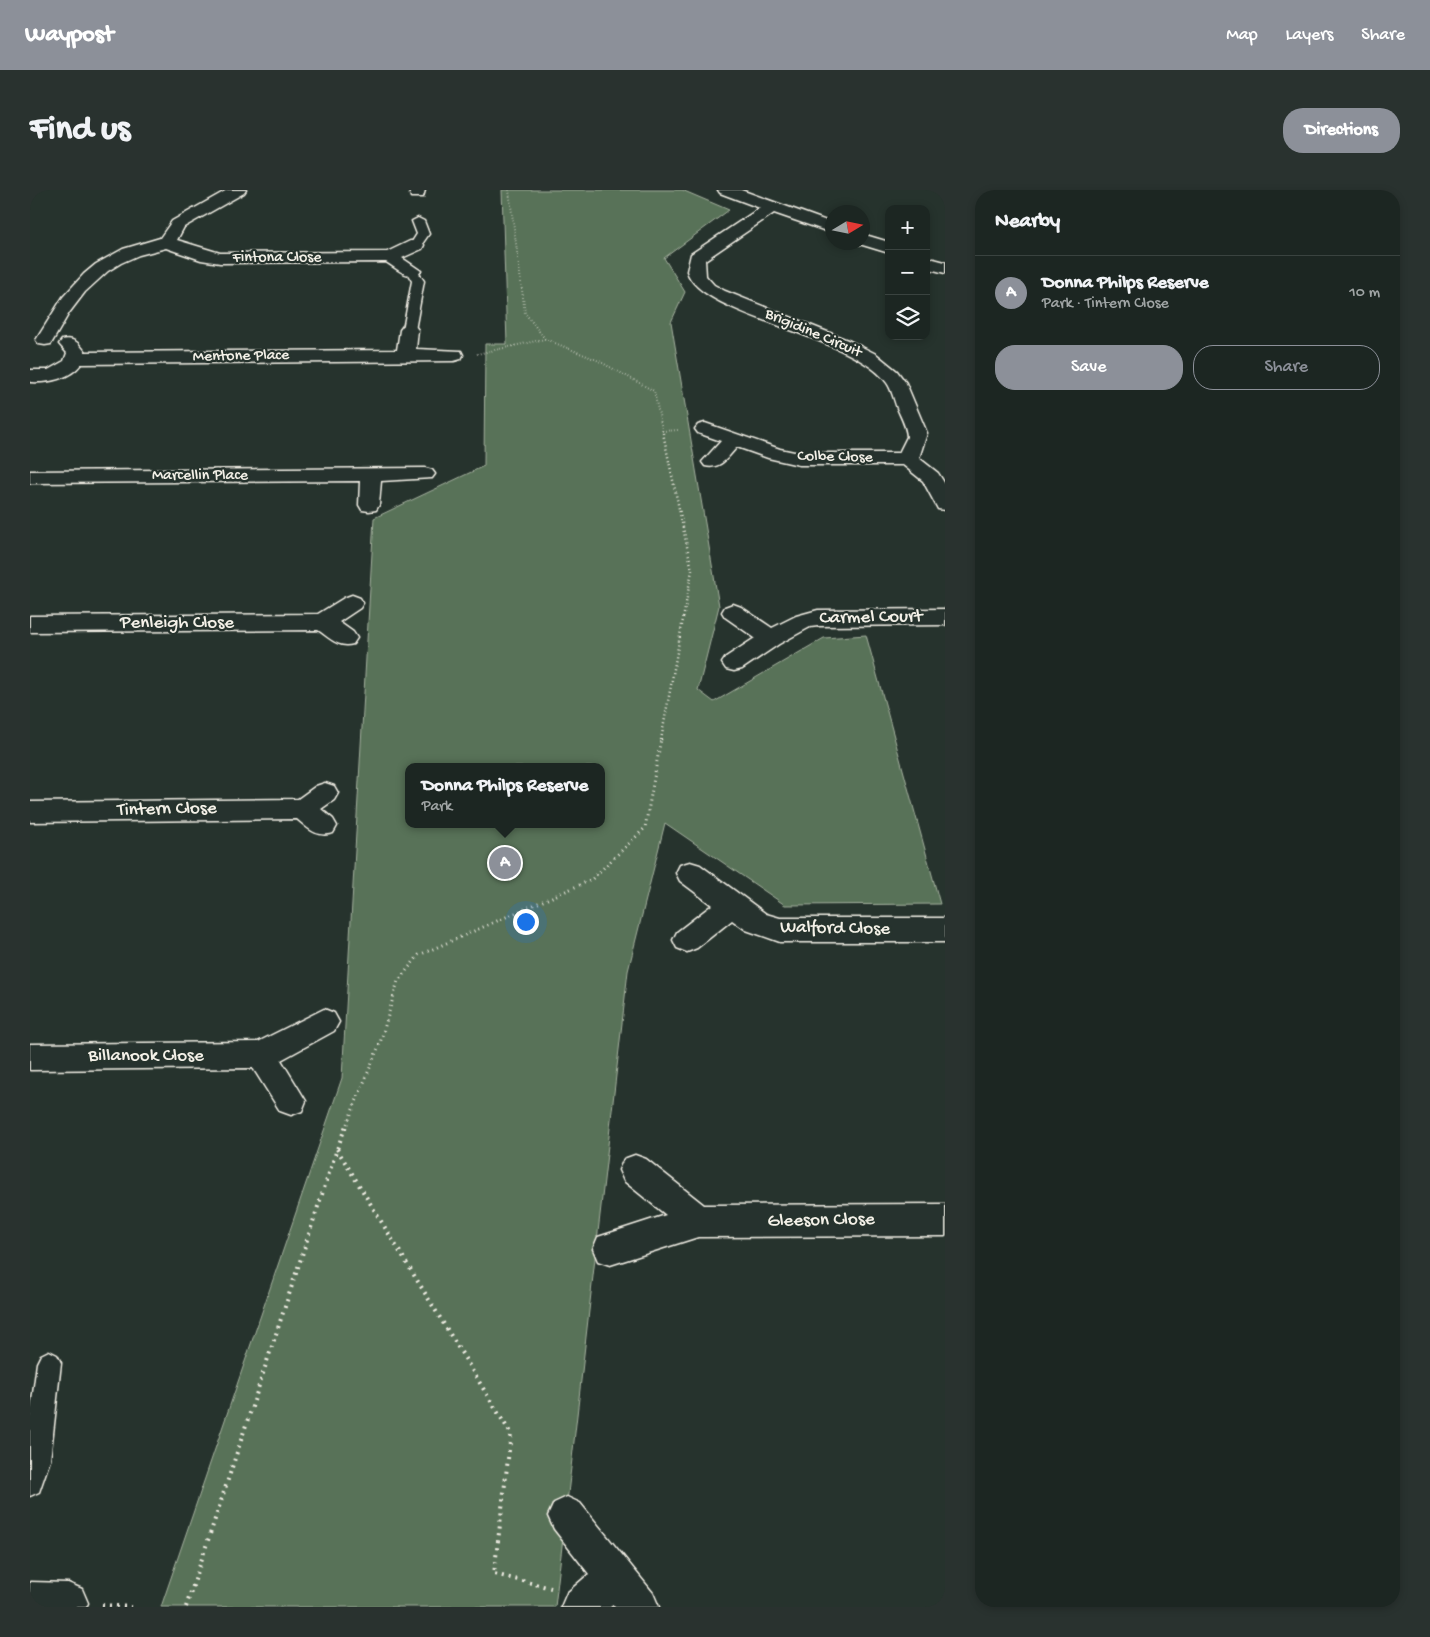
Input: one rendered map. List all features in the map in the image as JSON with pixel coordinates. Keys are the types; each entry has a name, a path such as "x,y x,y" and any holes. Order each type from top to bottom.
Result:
{"street":[{"path":"38,342 72,295 94,274 127,253 166,242 178,224 238,190"},
{"path":"726,190 825,226"},
{"name":"Brigidine Circuit","path":"772,207 697,258 695,271 698,279 719,295 844,345 870,358 880,366 897,384 917,433 918,439 910,450 909,459"},
{"name":"Fintona Close","path":"166,242 207,256 220,258 390,257 416,245"},
{"path":"870,242 885,247"},
{"path":"390,257 412,271"},
{"path":"930,263 945,268"},
{"path":"406,355 409,330"},
{"path":"32,382 65,369 76,358 76,352 73,347 66,343 38,342"},
{"name":"Mentone Place","path":"76,358 454,355"},
{"name":"Colbe Close","path":"705,429 775,454 799,459 909,459"},
{"path":"712,462 734,439"},
{"path":"909,459 916,467 931,477 945,504"},
{"name":"Marcellin Place","path":"30,477 424,474"},
{"path":"369,505 370,475"},
{"path":"345,638 323,622 352,603"},
{"path":"733,612 771,638"},
{"name":"Carmel Court","path":"734,663 771,638 804,621 818,618 945,617"},
{"name":"Penleigh Close","path":"30,624 323,622"},
{"path":"324,826 303,808 325,793"},
{"name":"Tintern Close","path":"30,812 303,808"},
{"name":"Walford Close","path":"690,873 756,922 780,930 945,930"},
{"path":"687,940 732,905"},
{"name":"Billanook Close","path":"30,1057 261,1055 324,1022"},
{"path":"261,1055 292,1101"},
{"path":"635,1170 698,1221"},
{"name":"Gleeson Close","path":"610,1248 698,1221 945,1220"},
{"path":"567,1516 639,1607"},
{"path":"568,1599 615,1576"},
{"path":"30,1602 68,1603"}],"lane":[{"name":"Fintona Close","path":"416,245 423,234 418,221"},
{"path":"409,330 409,315 414,302 418,281 412,271"},
{"path":"30,1484 37,1460 50,1363"}],"path":[{"path":"186,1607 337,1149 380,1043 398,981 419,955 592,880 645,828 692,570 654,390 597,360 545,339 525,313 509,190"},
{"path":"454,355 474,355 545,339"},
{"path":"337,1149 511,1434 494,1574 549,1586 568,1599"}],"green space":[{"path":"502,190 682,190 729,210 664,258 685,292 671,322 719,606 698,690 714,702 824,638 866,635 940,904 785,905 665,823 628,971 555,1607 161,1607 342,1078 374,518 484,466 485,344 507,344"}],"place":[{"name":"Donna Philps Reserve","path":"505,863"}]}
